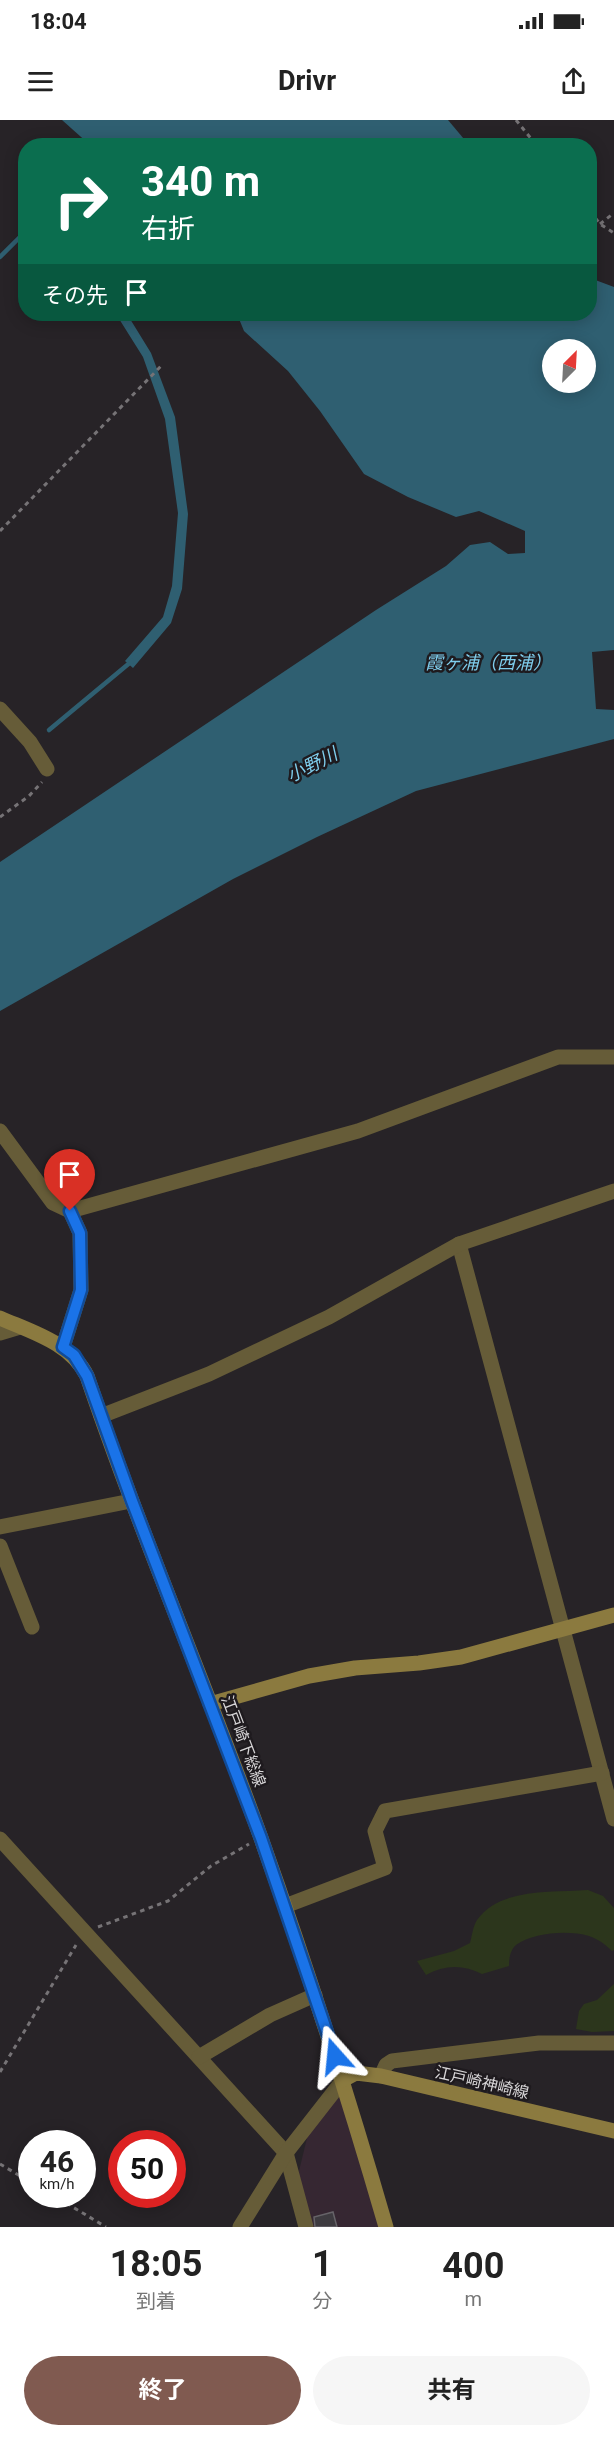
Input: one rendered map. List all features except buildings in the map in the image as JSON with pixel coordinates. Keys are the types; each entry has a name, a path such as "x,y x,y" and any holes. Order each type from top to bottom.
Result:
{"main road":[{"name":"江戸崎下総線","path":"0,1318 63,1347 81,1364 261,1838 343,2080 386,2227"},
{"path":"210,1704 309,1676 355,1668 461,1657 614,1615"},
{"name":"江戸崎神崎線","path":"343,2080 356,2073 381,2076 614,2131"}],"street":[{"path":"0,709 30,742 47,770"},
{"path":"70,1211 358,1131 558,1057 614,1057"},
{"path":"0,1131 53,1203 70,1211 80,1233 81,1290 63,1347"},
{"path":"101,1416 209,1374 319,1322 459,1244 614,1191"},
{"path":"459,1244 614,1819"},
{"path":"0,1333 20,1327"},
{"path":"0,1527 132,1501"},
{"path":"0,1546 32,1627"},
{"path":"285,1906 385,1868 375,1831 385,1811 602,1773"},
{"path":"0,1839 286,2153 306,2227"},
{"path":"199,2057 270,2015 315,1995"},
{"path":"381,2076 392,2061 539,2043 614,2043"},
{"path":"240,2227 286,2153 343,2080"}],"path":[{"path":"516,120 531,138"},
{"path":"600,225 614,213"},
{"path":"597,221 614,233"},
{"path":"0,531 163,364"},
{"path":"0,817 42,784 47,770"},
{"path":"0,2072 84,1932 168,1901 211,1866 261,1838"},
{"path":"0,2164 18,2175"},
{"path":"74,2208 106,2227"}],"shaded area":[{"path":"340,2092 380,2227 311,2227 298,2175 308,2134"}],"green space":[{"path":"588,1890 603,1896 614,1908 614,1950 612,1951 589,1936 562,1933 532,1937 523,1941 512,1949 509,1966 482,1974 454,1967 440,1969 426,1975 417,1961 454,1951 470,1943 477,1920 487,1909 499,1902 528,1894"},
{"path":"614,1984 614,2031 592,2032 576,2029 579,2011 584,2004 597,2000"}],"water":[{"path":"62,120 448,120 463,138 82,138"},
{"name":"霞ヶ浦（西浦）","path":"597,281 614,287 614,650 592,652 596,709 614,710 614,739 416,791 233,879 0,1011 0,862 376,610 446,566 470,545 490,542 508,554 525,553 525,531 479,511 456,517 408,497 364,474 320,411 288,371 244,331 240,321 597,321"},
{"path":"120,321 131,321 151,353 175,417 188,514 182,589 171,623 133,668 125,661 163,617 172,586 178,513 165,419 143,357"}],"waterway":[{"path":"0,257 18,239"},
{"path":"49,730 132,661"}],"route":[{"path":"70,1211 80,1233 81,1290 63,1347 74,1355 87,1376 132,1501 261,1838 335,2056"}],"water label":[{"name":"小野川","path":"312,765"}]}
